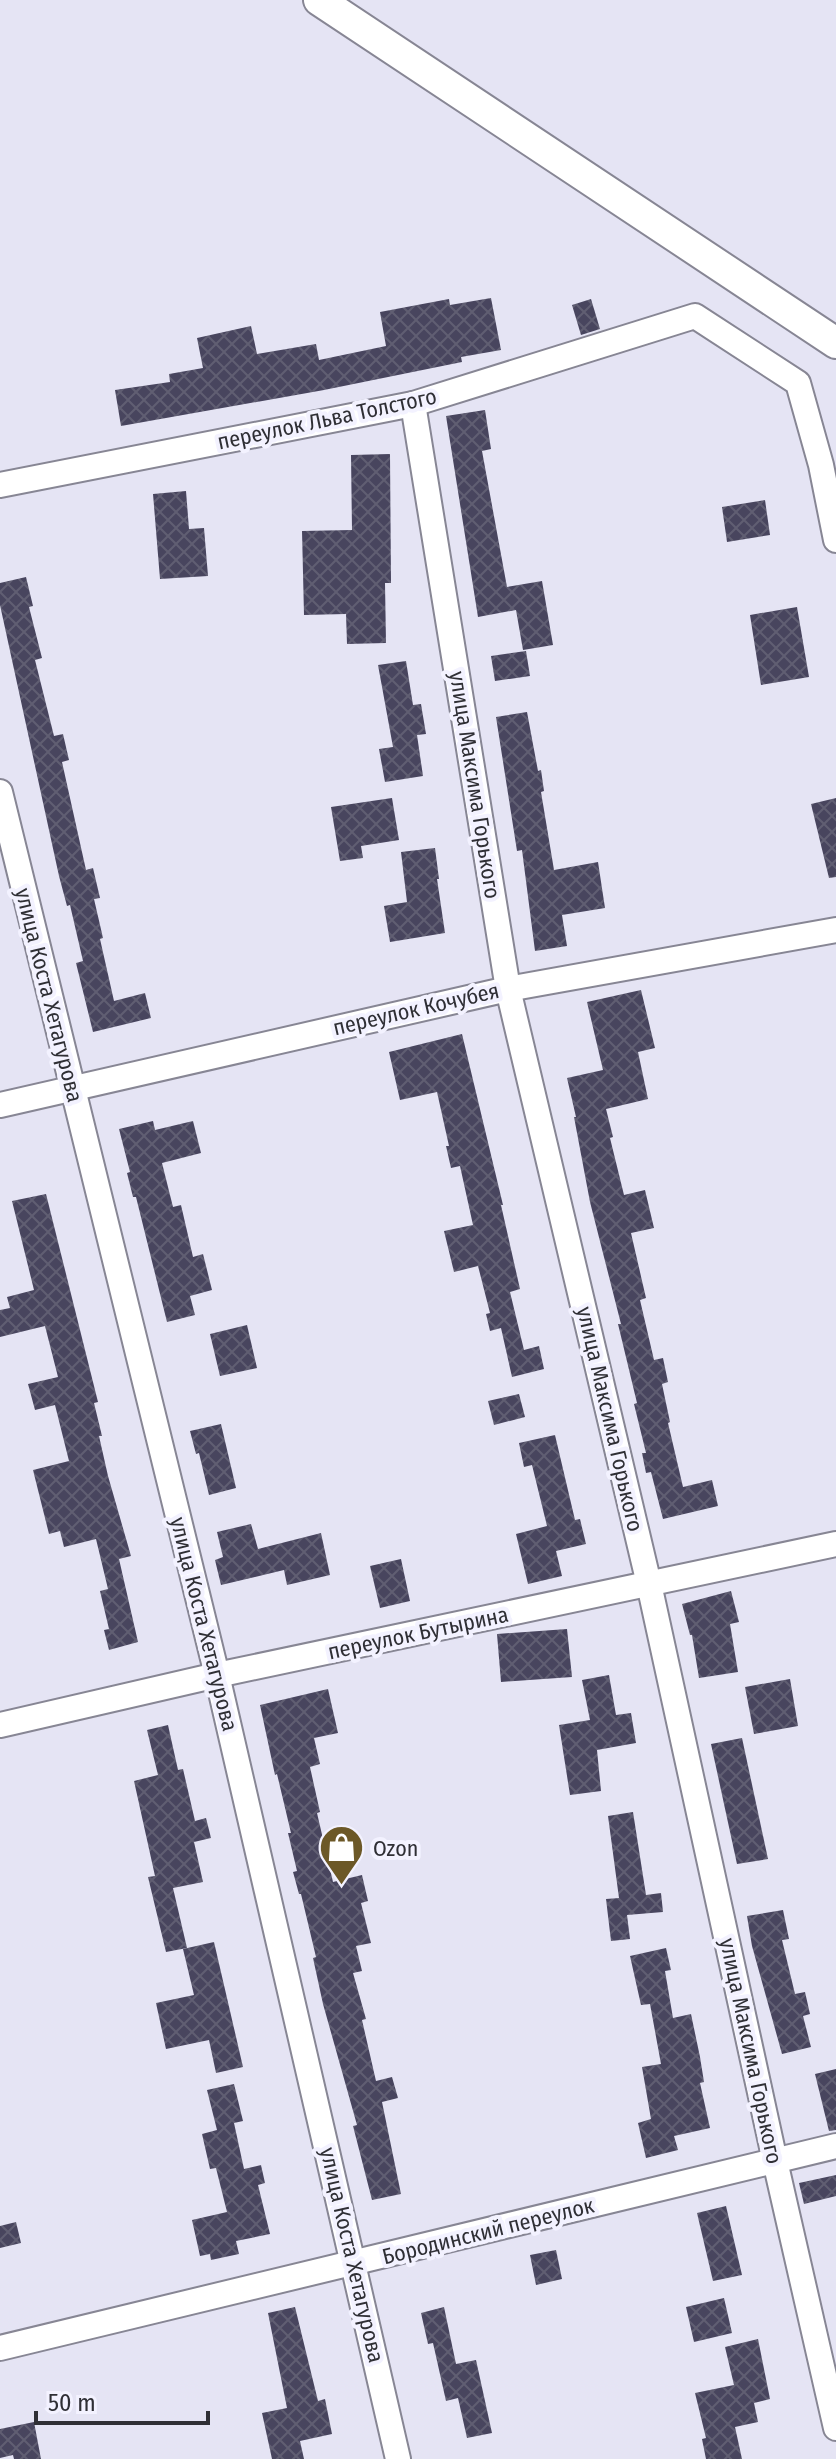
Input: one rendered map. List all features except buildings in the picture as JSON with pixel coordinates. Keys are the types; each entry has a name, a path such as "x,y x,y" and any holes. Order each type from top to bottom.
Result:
{"street":[{"path":"319,0 836,343"},
{"name":"переулок Льва Толстого","path":"0,485 413,404 695,316 798,383 821,465 836,540"},
{"name":"улица Максима Горького","path":"413,404 508,989 649,1584 836,2428"},
{"name":"улица Коста Хетагурова","path":"0,792 217,1675 398,2459"},
{"name":"переулок Кочубея","path":"0,1105 508,989 836,930"},
{"name":"переулок Бутырина","path":"0,1725 217,1675 836,1544"},
{"name":"Бородинский переулок","path":"0,2348 836,2146"}],"place":[{"name":"Ozon","path":"342,1887"}]}
